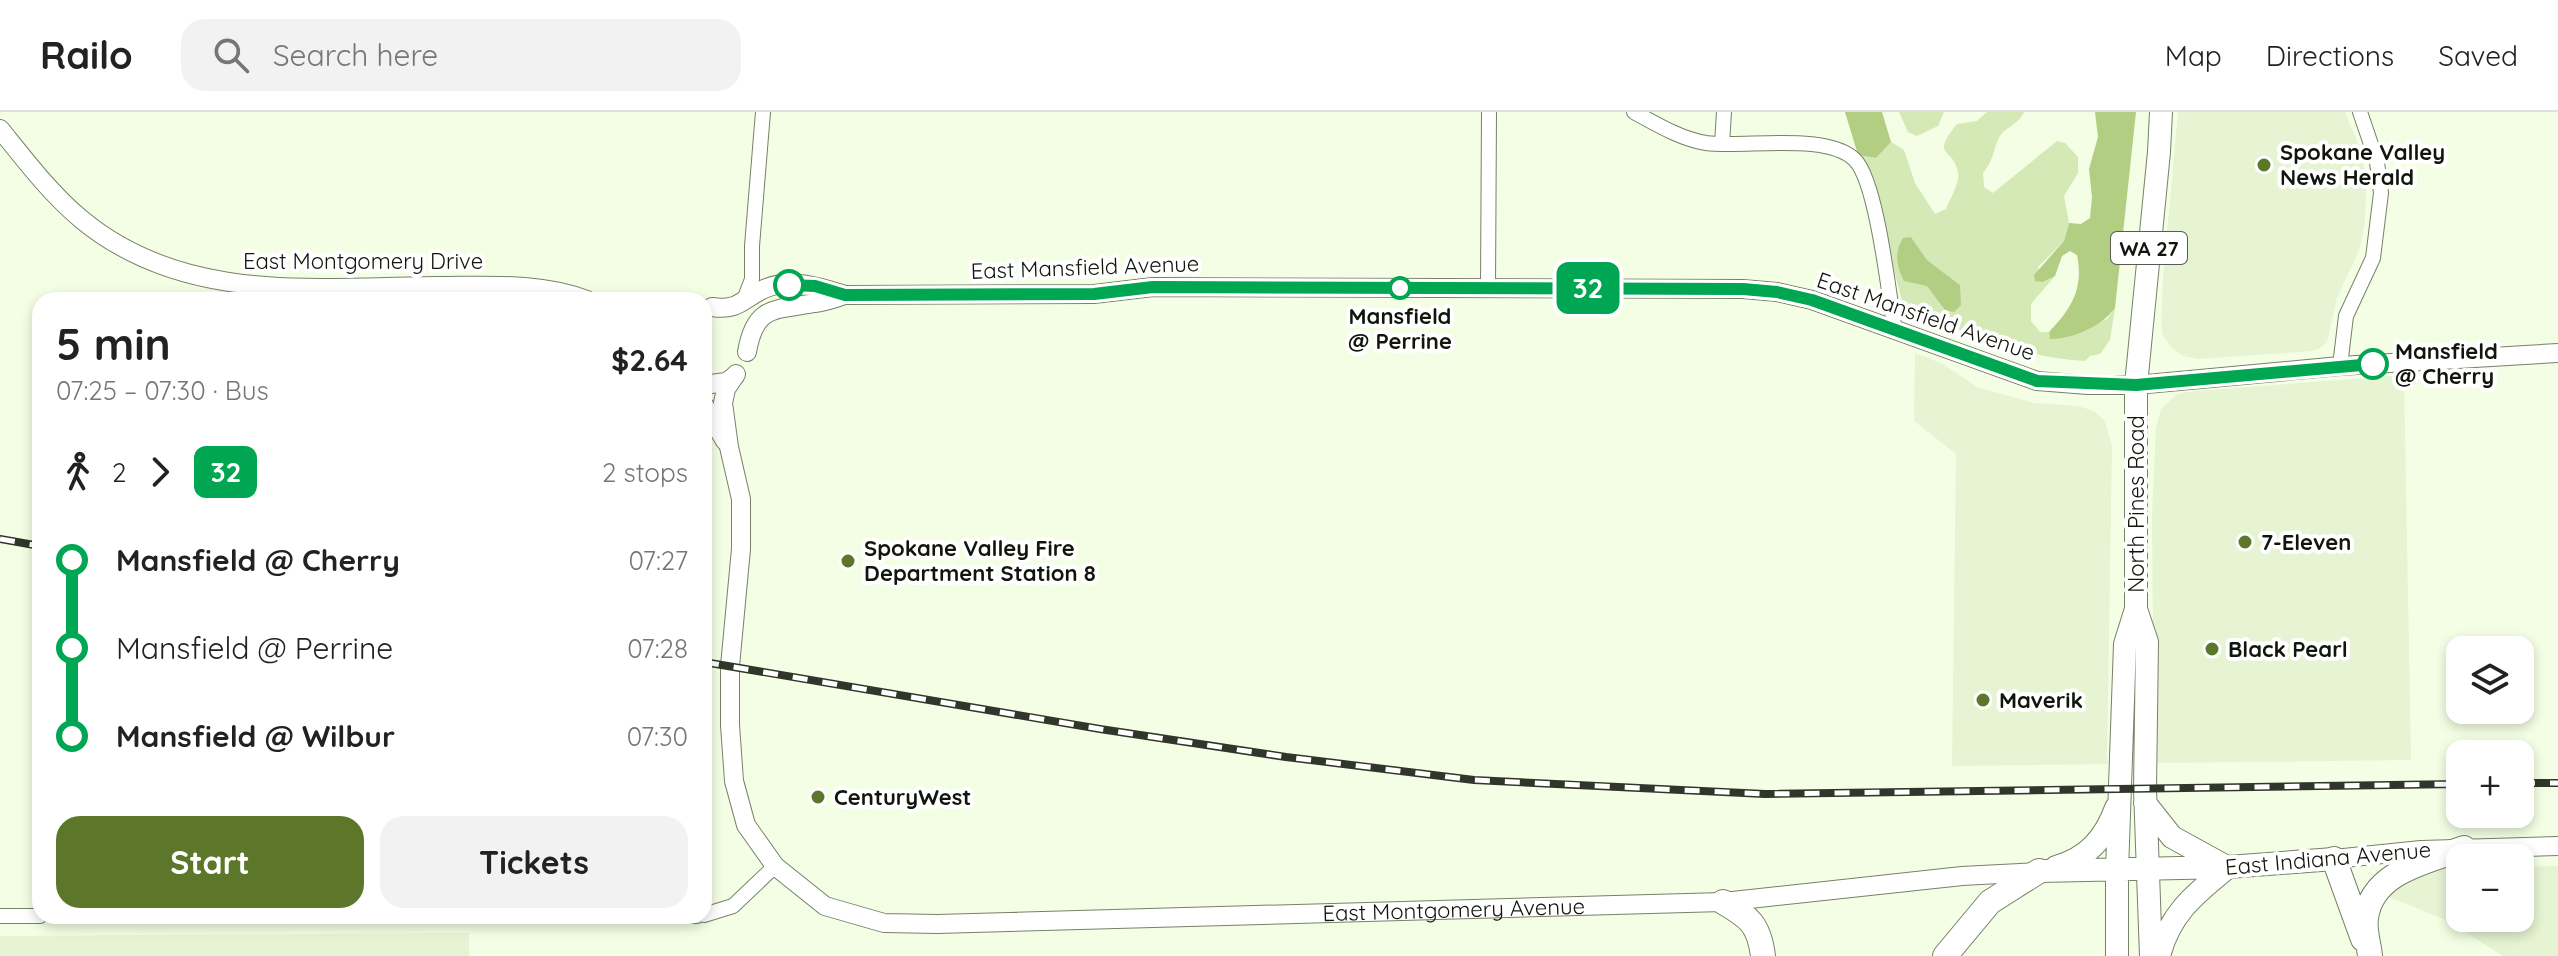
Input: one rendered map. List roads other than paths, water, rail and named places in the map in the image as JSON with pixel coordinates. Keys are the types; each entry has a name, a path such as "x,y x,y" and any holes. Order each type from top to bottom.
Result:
{"highway":[{"path":"2370,956 2365,919 2372,896 2385,881 2446,855"},
{"path":"2334,859 2370,956"},
{"path":"1945,956 1990,902 2039,871"},
{"path":"1723,902 1749,917 1758,933 1763,956"}],"main road":[{"name":"North Pines Road","path":"2117,956 2125,644 2136,609 2136,385 2161,112"},
{"name":"East Montgomery Drive","path":"0,129 40,179 81,219 109,240 153,263 182,273 212,281 260,287 512,286 561,292"},
{"name":"East Mansfield Avenue","path":"769,287 815,286 845,295"},
{"path":"712,308 738,306 769,287"},
{"name":"East Mansfield Avenue","path":"747,352 753,328 767,312 845,295 1094,294 1153,287 1743,289 1777,292 1812,300 2037,381 2136,385 2340,366 2558,353"},
{"path":"712,308 724,310 743,327 747,352 726,389 723,403 741,499 741,549 730,666 734,781 746,825 775,866"},
{"path":"712,384 726,382 736,374"},
{"path":"712,422 729,447"},
{"name":"North Pines Road","path":"2136,609 2147,642 2145,803 2151,956"},
{"path":"2039,871 2072,862 2092,849 2109,827 2120,797"},
{"path":"2145,803 2172,837 2228,867 2188,899 2163,941 2159,956"},
{"name":"East Indiana Avenue","path":"2534,847 2558,846"},
{"name":"East Indiana Avenue","path":"2147,869 2228,867 2446,850"},
{"name":"East Montgomery Avenue","path":"775,866 825,906 884,923 1723,902 1947,878 2039,871 2147,869"}],"street":[{"path":"738,306 750,289 763,112"},
{"path":"1488,288 1489,112"},
{"path":"1722,144 1724,112"},
{"path":"2340,366 2346,316 2373,258 2381,193 2377,162 2360,112"},
{"path":"1642,114 1680,135 1703,142 1802,143 1841,151 1856,160 1867,184 1878,223 1895,331"},
{"path":"752,258 769,287"},
{"path":"712,913 733,906 775,866"},
{"path":"0,916 32,916"}],"railway":[{"path":"0,539 32,545"},
{"path":"712,663 1100,729 1286,757 1474,780 1765,794 2446,784"},
{"path":"2534,783 2558,783"}],"place":[{"name":"Spokane Valley News Herald","path":"2264,165"},
{"name":"Mansfield @ Perrine","path":"1400,288"},
{"name":"Mansfield @ Cherry","path":"2373,364"},
{"name":"7-Eleven","path":"2245,542"},
{"name":"Spokane Valley Fire Department Station 8","path":"848,561"},
{"name":"Black Pearl","path":"2212,649"},
{"name":"Maverik","path":"1983,700"},
{"name":"CenturyWest","path":"818,797"}]}
